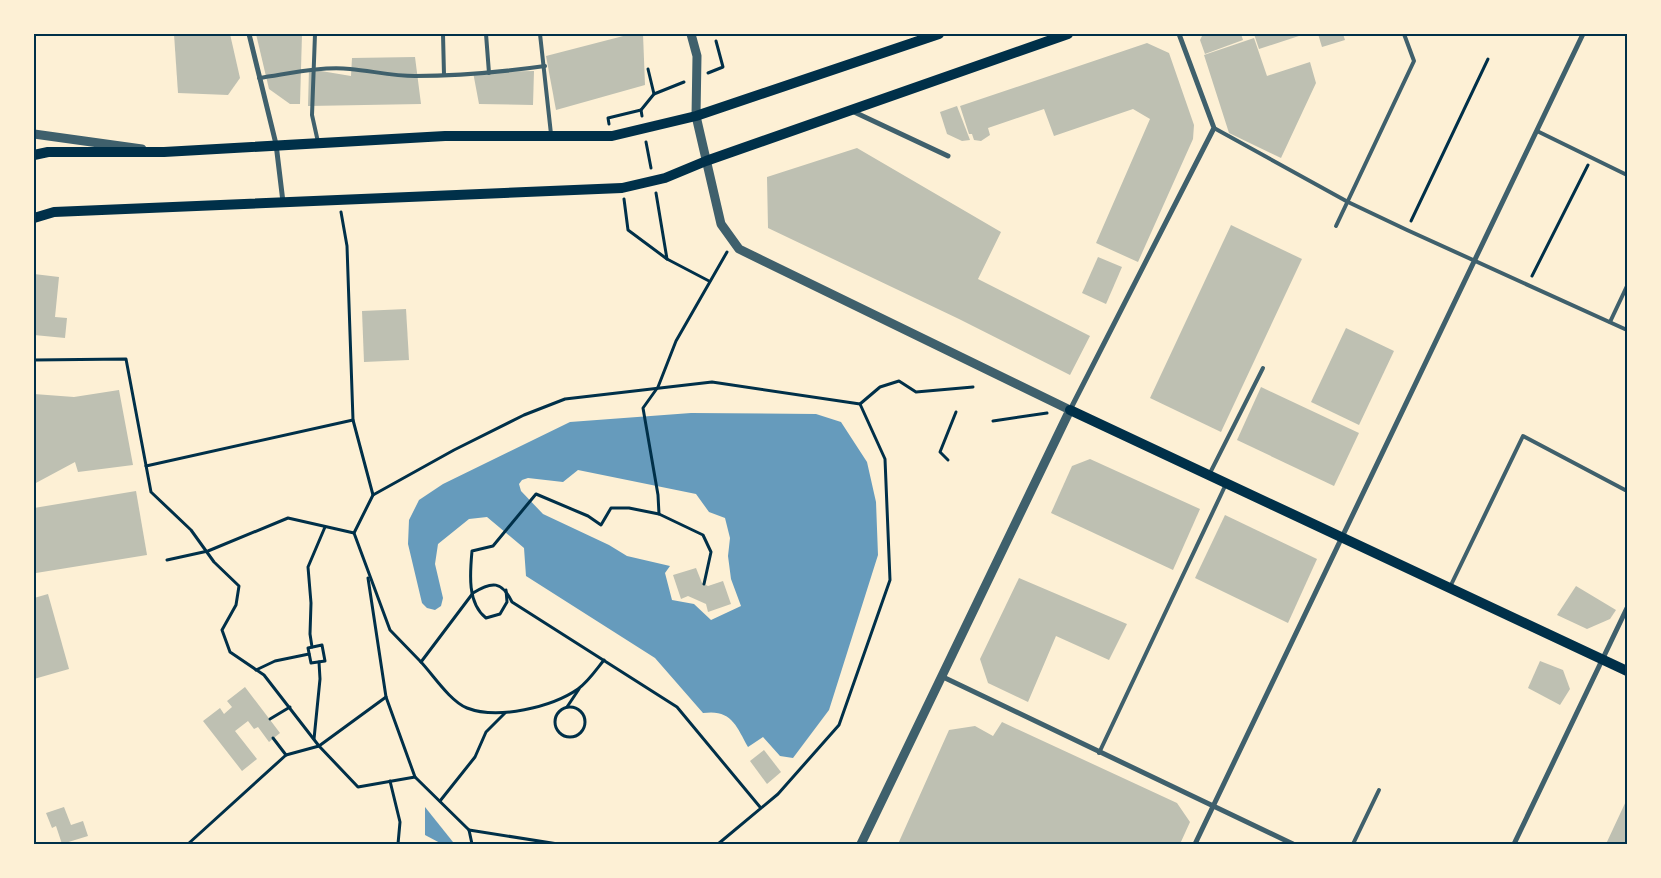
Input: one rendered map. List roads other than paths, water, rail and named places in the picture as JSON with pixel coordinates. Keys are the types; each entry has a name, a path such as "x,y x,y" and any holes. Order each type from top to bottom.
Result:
{"main road":[{"path":"34,155 48,152 164,152 276,144 445,136 612,136 696,116 940,34"},
{"path":"34,218 54,212 622,188 665,178 706,161 1068,34"},
{"path":"1070,410 1627,671"}],"street":[{"path":"249,34 276,144 283,202"},
{"path":"692,34 697,56 696,116 721,224 733,243 748,255 1070,410"},
{"path":"861,844 1070,410 1214,128 1179,34"},
{"path":"1195,844 1583,34"},
{"path":"850,110 948,156"},
{"path":"34,134 164,152"},
{"path":"1514,844 1627,608"},
{"path":"943,677 1293,844"}],"lane":[{"path":"315,34 312,115 318,142"},
{"path":"443,34 444,75"},
{"path":"486,34 490,73"},
{"path":"540,34 545,66 551,136"},
{"path":"1336,226 1414,61 1404,34"},
{"path":"259,78 313,70 350,69 371,73 413,76 490,73 545,66"},
{"path":"1214,128 1348,202 1627,330"},
{"path":"1537,131 1627,175"},
{"path":"1610,322 1627,286"},
{"path":"1209,475 1263,368"},
{"path":"1450,588 1523,436 1627,491"},
{"path":"1099,753 1227,483"},
{"path":"1353,844 1379,790"}],"water":[{"path":"691,413 816,414 841,422 867,462 876,502 878,555 829,710 793,758 780,756 763,737 748,747 731,720 726,716 712,712 703,713 655,658 526,576 524,548 487,517 469,519 438,544 435,564 443,598 441,606 435,610 427,608 422,603 408,544 409,520 419,500 443,484 570,422","holes":["578,470 696,494 709,512 725,518 730,538 728,556 731,579 741,606 711,620 694,604 672,600 665,573 670,566 627,556 609,545 543,514 521,491 519,484 522,480 528,478 563,482"]},
{"path":"425,807 453,844 442,844 425,835"}]}
